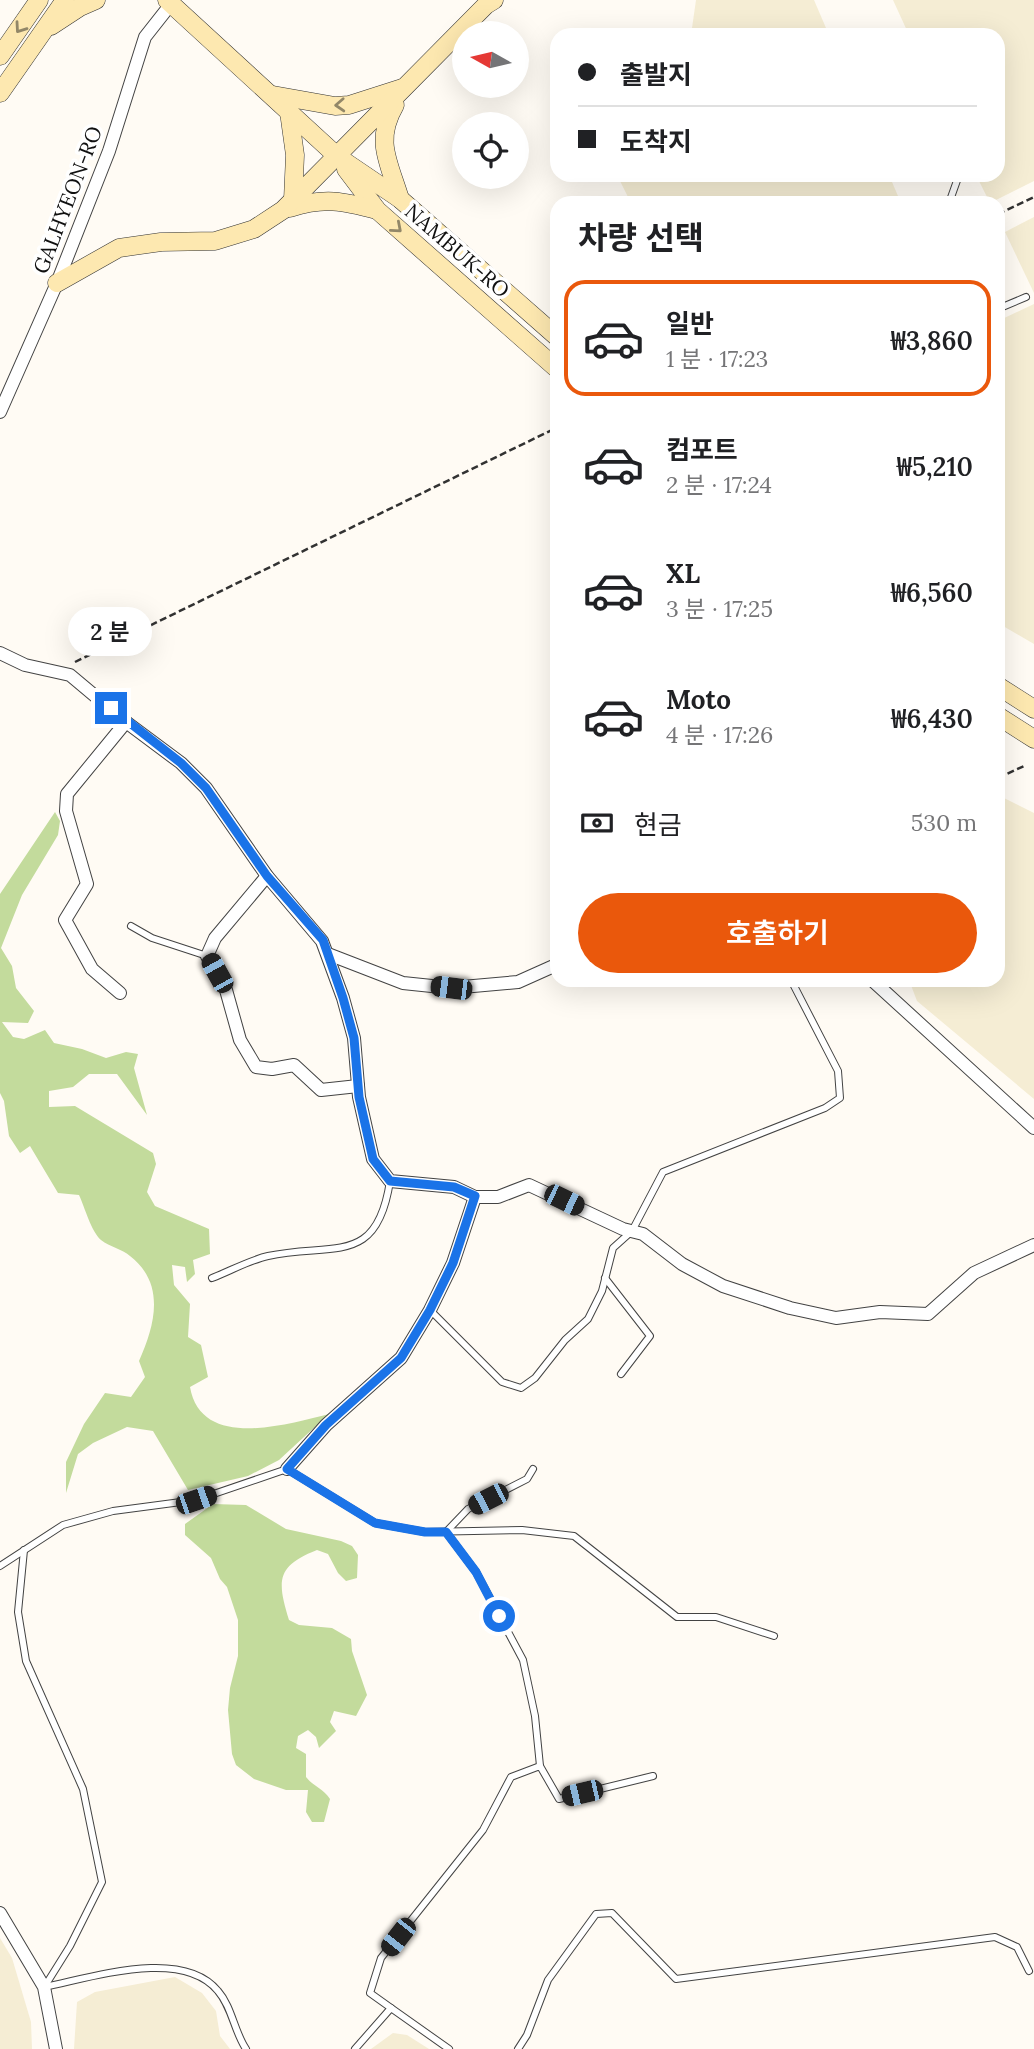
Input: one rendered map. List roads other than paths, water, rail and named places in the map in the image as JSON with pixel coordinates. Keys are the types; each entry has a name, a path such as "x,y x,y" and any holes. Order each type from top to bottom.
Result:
{"main road":[{"path":"0,93 65,0"},
{"path":"43,32 80,7 96,0"},
{"path":"57,283 119,248 161,242 215,241 254,229 288,205 338,158 486,5 494,0"},
{"path":"0,56 38,1"},
{"name":"NAMBUK-RO","path":"169,2 273,95 338,158 400,199 550,332"},
{"path":"273,95 335,106 349,105 406,87"},
{"path":"400,199 383,143 386,121 406,87"},
{"path":"288,205 295,155 289,112"},
{"name":"NAMBUK-RO","path":"338,158 377,210 550,364"},
{"path":"288,205 337,200 377,210"},
{"path":"1005,690 1034,709"},
{"path":"1005,720 1034,739"}],"street":[{"name":"GALHYEON-RO","path":"0,412 57,283 108,152 145,37 169,2"},
{"path":"0,653 26,665 70,675 181,763 206,788 267,876 323,940 354,1038 358,1086 373,1159 390,1181 454,1187 475,1196 499,1197 528,1185 643,1234 682,1264 723,1286 790,1308 836,1318 880,1312 929,1314 974,1273 1034,1245"},
{"path":"120,993 92,970 65,920 86,884 66,811 67,794 126,722"},
{"path":"267,876 215,937 207,956 226,990 240,1040 256,1067 272,1069 294,1065 321,1090 358,1086"},
{"path":"327,954 403,983 451,988 518,982 550,968"},
{"path":"880,987 1034,1128"},
{"path":"287,1469 326,1425 401,1358 430,1310 453,1263 475,1196"},
{"path":"0,1913 44,1987 56,2049"}],"lane":[{"path":"1005,306 1026,297"},
{"path":"131,926 152,938 207,956"},
{"path":"430,1310 502,1382 522,1388 535,1378 565,1340 588,1318 602,1291 613,1248 632,1231 663,1172 825,1108 840,1098 838,1071 795,987"},
{"path":"212,1278 267,1256 344,1247 363,1242 380,1222 390,1181"},
{"path":"606,1278 650,1336 621,1374"},
{"path":"0,1566 63,1525 113,1511 196,1500 287,1469 375,1523 425,1532 522,1530 574,1536 677,1616 716,1616 774,1636"},
{"path":"446,1532 468,1509 527,1479 533,1469"},
{"path":"446,1532 476,1572 523,1660 535,1716 540,1766 559,1799 653,1776"},
{"path":"24,1549 18,1612 26,1661 83,1789 102,1882 71,1946 44,1987"},
{"path":"449,2049 370,1993 381,1958 483,1830 511,1777 540,1766"},
{"path":"518,2049 527,2035 548,1980 596,1914 612,1913 676,1979 995,1937 1017,1947 1029,1971"},
{"path":"44,1987 150,1966 198,1974 219,1991 239,2039 246,2049"},
{"path":"355,2049 391,2008"}]}
